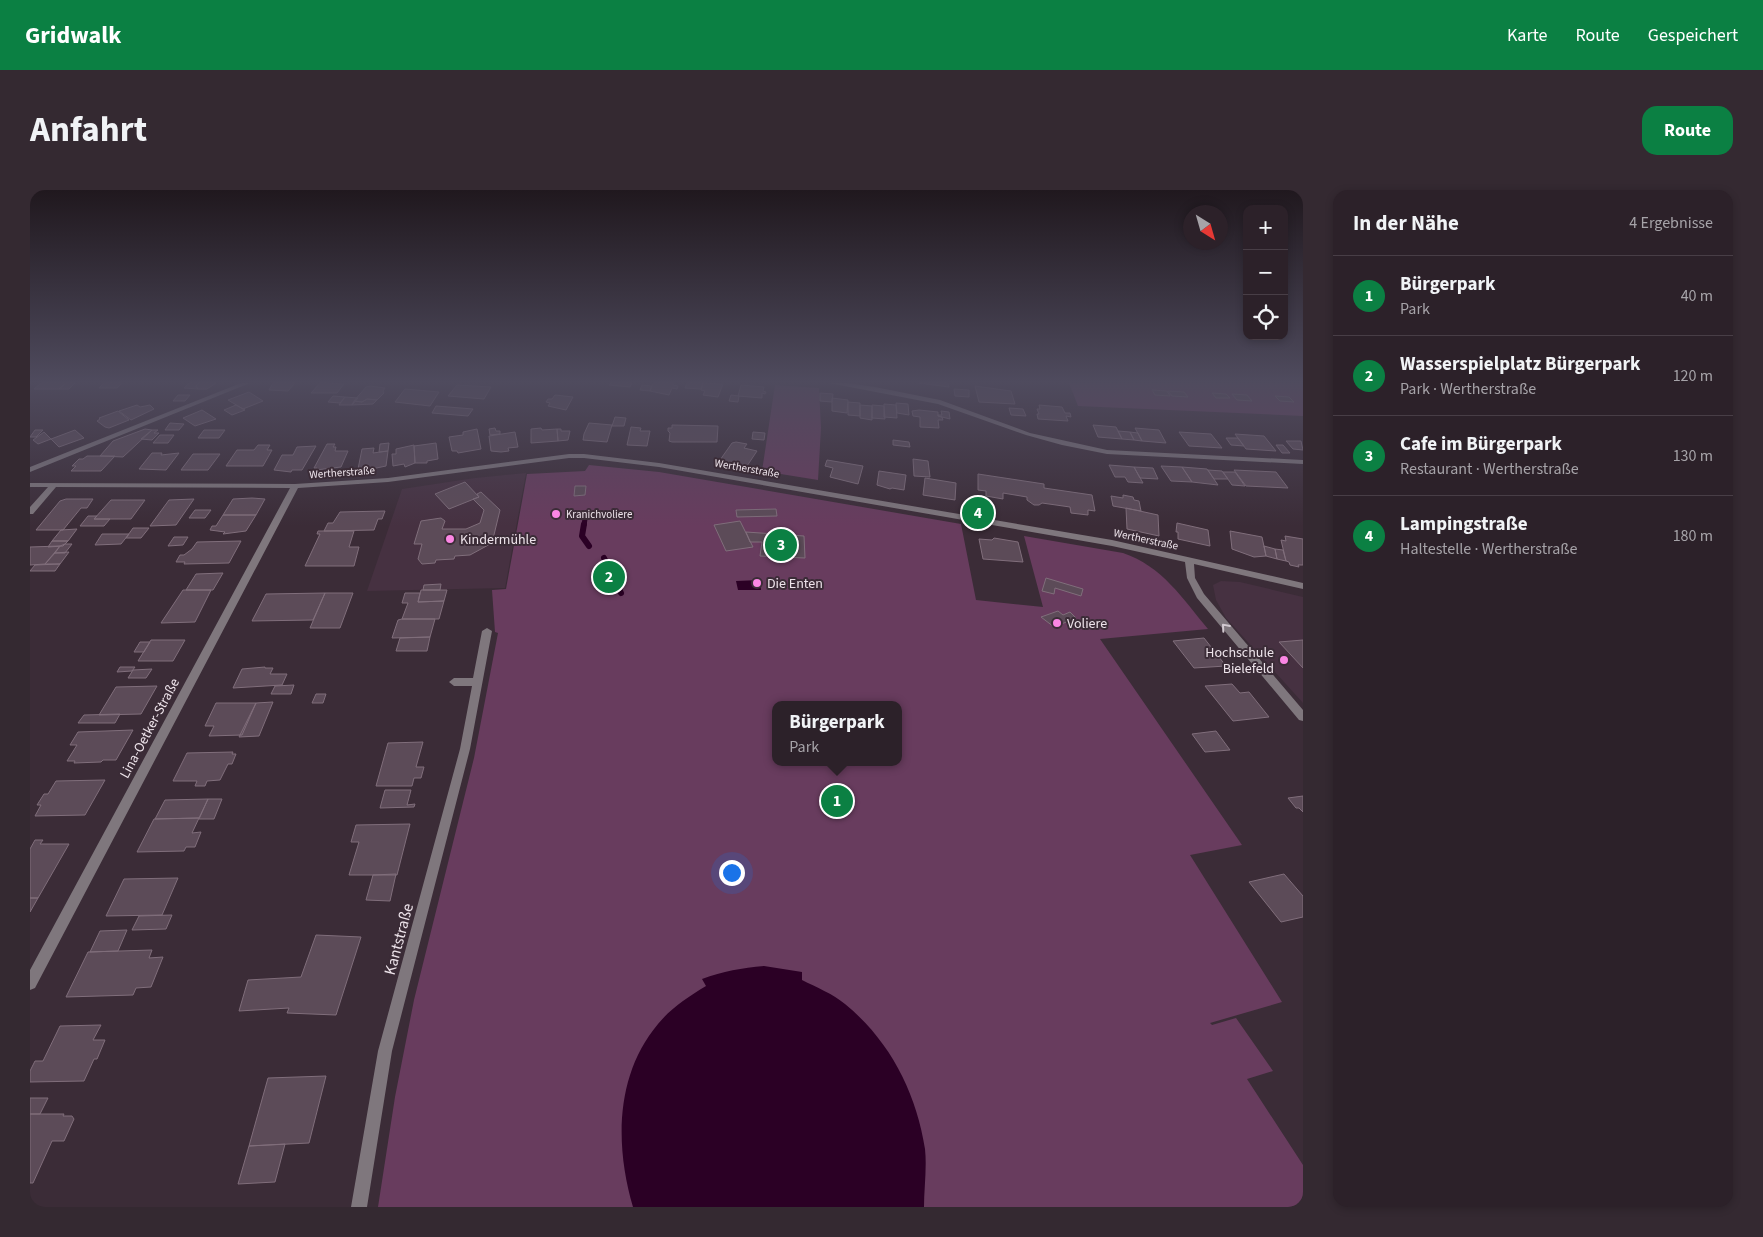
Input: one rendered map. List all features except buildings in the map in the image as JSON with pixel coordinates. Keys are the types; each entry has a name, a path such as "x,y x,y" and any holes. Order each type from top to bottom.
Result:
{"street":[{"path":"30,470 129,430"},
{"path":"1018,430 1062,443 1107,452 1303,462"},
{"name":"Wertherstraße","path":"30,485 295,486 388,480 548,458 584,456 659,465 1112,543 1303,586"},
{"path":"30,512 54,485"},
{"name":"Lina-Oetker-Straße","path":"30,983 295,486"},
{"path":"1189,560 1191,578 1200,596 1303,717"},
{"name":"Kantstraße","path":"358,1207 385,1051 465,749 486,632"},
{"path":"454,682 478,682"}],"shaded area":[{"path":"768,430 821,430 818,480 762,471"},
{"path":"589,465 659,472 961,524 976,600 1043,607 1024,536 1123,553 1149,566 1171,585 1208,629 1100,639 1242,845 1190,855 1282,1002 1210,1023 1212,1025 1236,1018 1273,1071 1247,1079 1303,1165 1303,1207 378,1207 395,1097 414,1000 474,758 498,633 495,632 492,590 506,589 527,474 585,471"},
{"name":"Kindermühle","path":"526,473 505,588 367,591 402,489 475,478"},
{"path":"760,580 761,590 738,590 736,581"},
{"name":"Hochschule Bielefeld","path":"1221,581 1240,582 1303,597 1303,703 1226,618 1216,600 1213,585"},
{"path":"764,966 802,972 802,980 845,1004 875,1034 888,1051 908,1088 921,1128 926,1156 924,1207 633,1207 623,1160 623,1112 626,1088 633,1066 644,1044 668,1013 706,986 702,979 733,970"}],"waterway":[{"path":"584,525 585,519"},
{"path":"584,524 582,536 589,546"},
{"path":"604,558 621,593"}],"place":[{"name":"Lampingstraße","path":"978,513"},
{"name":"Kranichvoliere","path":"556,514"},
{"name":"Kindermühle","path":"450,539"},
{"name":"Cafe im Bürgerpark","path":"781,545"},
{"name":"Wasserspielplatz Bürgerpark","path":"609,577"},
{"name":"Die Enten","path":"757,583"},
{"name":"Voliere","path":"1057,623"},
{"name":"Hochschule Bielefeld","path":"1284,660"},
{"name":"Bürgerpark","path":"837,801"}]}
